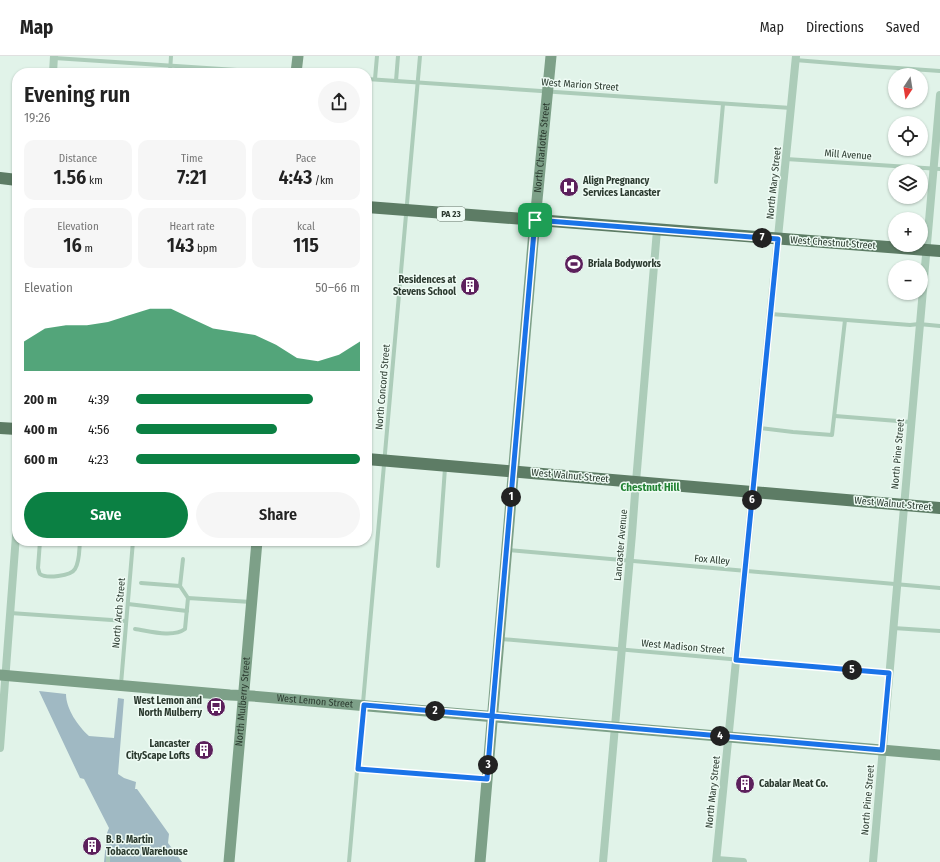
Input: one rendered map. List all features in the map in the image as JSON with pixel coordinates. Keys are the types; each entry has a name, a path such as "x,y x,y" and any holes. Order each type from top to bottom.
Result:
{"main road":[{"path":"0,178 12,179"},
{"name":"West Chestnut Street","path":"372,207 888,247"},
{"name":"West Chestnut Street","path":"928,250 940,251"},
{"path":"0,428 12,429"},
{"name":"West Walnut Street","path":"372,459 940,508"}],"street":[{"path":"297,68 298,56"},
{"name":"North Charlotte Street","path":"480,862 535,220 551,56"},
{"path":"53,68 54,57"},
{"name":"North Mary Street","path":"717,861 796,58"},
{"name":"North Pine Street","path":"928,235 937,169 940,95"},
{"name":"Lancaster Avenue","path":"603,862 630,561 657,230"},
{"name":"North Pine Street","path":"873,862 926,252"},
{"path":"0,748 3,675 10,613 15,546"},
{"name":"North Mulberry Street","path":"229,862 257,546"},
{"name":"West Lemon Street","path":"3,675 940,755"},
{"path":"717,861 743,862"}],"lane":[{"path":"170,66 171,56"},
{"path":"375,79 377,56"},
{"path":"396,81 398,56"},
{"name":"North Concord Street","path":"349,862 420,56"},
{"path":"54,57 202,68"},
{"path":"796,58 940,71"},
{"name":"West Marion Street","path":"375,79 791,108"},
{"path":"716,182 723,104"},
{"name":"Mill Avenue","path":"786,159 937,169"},
{"path":"771,314 940,326"},
{"path":"759,428 832,435 845,320"},
{"path":"835,416 910,422"},
{"path":"438,566 446,466"},
{"path":"40,546 39,573 42,575 62,576 71,573 75,569 79,558 80,546"},
{"name":"North Arch Street","path":"121,686 133,546"},
{"name":"Fox Alley","path":"507,550 940,588"},
{"path":"135,630 169,634 181,631 185,628 188,598 180,586 183,559"},
{"path":"140,583 180,586"},
{"path":"188,598 251,602"},
{"path":"128,604 187,611"},
{"path":"10,613 126,621"},
{"path":"893,628 940,631"},
{"name":"West Madison Street","path":"499,639 889,673"},
{"path":"358,769 487,779"},
{"path":"108,854 108,862"}],"shaded area":[{"path":"39,691 66,694 68,705 73,717 89,736 114,738 118,698 124,699 118,774 124,778 136,782 135,789 137,789 169,834 168,843 182,862 104,862 107,833 109,828 84,779 80,778"}],"place":[{"name":"Align Pregnancy Services Lancaster","path":"569,187"},
{"name":"Briala Bodyworks","path":"574,264"},
{"name":"Residences at Stevens School","path":"470,286"},
{"name":"West Lemon and North Mulberry","path":"216,707"},
{"name":"Lancaster CityScape Lofts","path":"204,750"},
{"name":"Cabalar Meat Co.","path":"745,784"},
{"name":"B. B. Martin Tobacco Warehouse","path":"92,846"}],"district":[{"name":"Chestnut Hill","path":"650,487"}],"route":[{"path":"535,220 492,716 364,705 358,769 487,779 492,716 882,750 889,673 736,660 778,239 535,220"}]}
